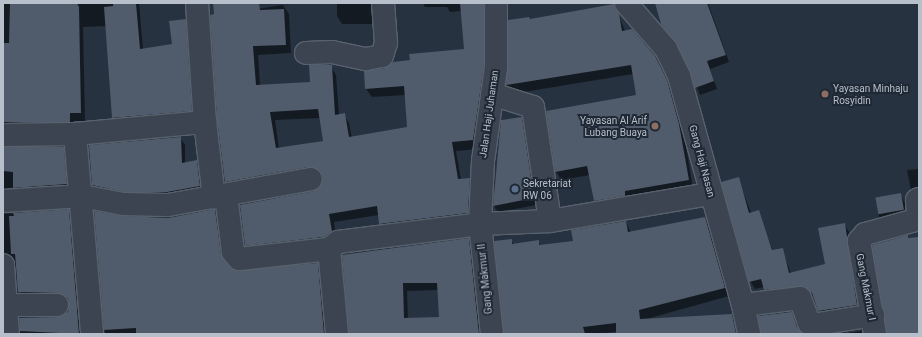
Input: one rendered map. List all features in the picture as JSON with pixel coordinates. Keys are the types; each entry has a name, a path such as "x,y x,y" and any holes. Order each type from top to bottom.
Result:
{"street":[{"path":"197,3 205,122 220,196 234,252 238,259 329,249 338,242 480,224 550,221 710,194"},
{"path":"306,53 332,52 370,59 382,56 386,43 383,3"},
{"name":"Jalan Haji Juhaman","path":"480,224 483,161 496,67 496,3"},
{"name":"Gang Haji Nasan","path":"626,3 666,49 679,76 710,194 743,304 749,334"},
{"path":"492,94 533,107 550,221"},
{"path":"3,135 75,134 205,122"},
{"path":"75,134 82,196 92,334"},
{"path":"3,201 82,196 123,204 168,205 311,179"},
{"name":"Gang Makmur I","path":"874,324 859,252 859,241 864,234 916,220 918,217 917,200 919,198"},
{"name":"Gang Makmur II","path":"480,224 492,334"},
{"path":"329,249 337,334"},
{"path":"3,265 8,334"},
{"path":"743,304 800,298 809,323 812,325 874,324"},
{"path":"7,305 57,306"}],"building":[{"path":"10,3 77,3 79,7 81,113 70,113 70,122 3,122 3,43 9,43"},
{"path":"113,3 136,3 140,49 172,44 169,21 186,19 192,111 112,118 104,7 113,6"},
{"path":"213,3 259,3 260,10 284,9 286,45 253,46 256,85 310,82 309,65 332,65 335,115 345,113 349,137 407,127 404,86 365,89 364,71 385,68 393,62 410,60 409,54 464,49 460,3 484,3 484,66 473,140 452,142 458,179 470,178 468,213 379,224 377,206 329,214 332,231 324,237 245,246 240,205 314,191 319,188 323,177 320,171 309,167 225,182 217,119 210,15 214,14","holes":["318,109 323,141 276,148 270,112"]},
{"path":"655,3 707,3 726,55 707,61 714,81 695,88 677,44 661,24"},
{"path":"614,4 619,14 622,31 632,29 655,56 667,80 679,124 689,180 625,191 625,196 594,201 587,166 555,172 546,111 636,95 631,65 506,85 508,20 529,17 530,19"},
{"path":"522,117 534,198 493,206 501,120"},
{"path":"181,137 182,163 197,160 200,186 167,192 124,192 92,185 89,145"},
{"path":"3,147 64,147 67,184 13,188 13,172 3,171"},
{"path":"739,177 749,213 759,210 772,250 783,248 789,273 825,264 818,228 845,223 857,305 818,311 812,293 804,286 764,290 761,279 749,282 721,182"},
{"path":"901,193 904,210 878,214 875,198"},
{"path":"69,209 79,334 20,331 19,318 57,317 68,312 69,305 68,298 57,293 18,292 15,254 11,254 9,216 14,216 13,213"},
{"path":"215,209 221,254 234,270 318,263 324,334 136,334 136,328 104,330 94,211 123,216 168,218"},
{"path":"705,217 725,288 639,310 640,319 732,314 736,334 616,334 616,323 583,327 585,334 504,334 494,241 512,239 512,244 539,240 539,245 573,241 571,230 626,221 628,232"},
{"path":"908,235 908,238 919,237 919,334 887,334 872,245"},
{"path":"469,238 479,334 349,334 342,255","holes":["403,283 437,283 439,317 404,318"]},
{"path":"792,312 797,327 803,334 761,334 758,316"}],"place":[{"name":"Yayasan Minhaju Rosyidin","path":"825,94"},
{"name":"Yayasan Al Arif Lubang Buaya","path":"655,126"},
{"name":"Sekretariat RW 06","path":"515,189"}]}
